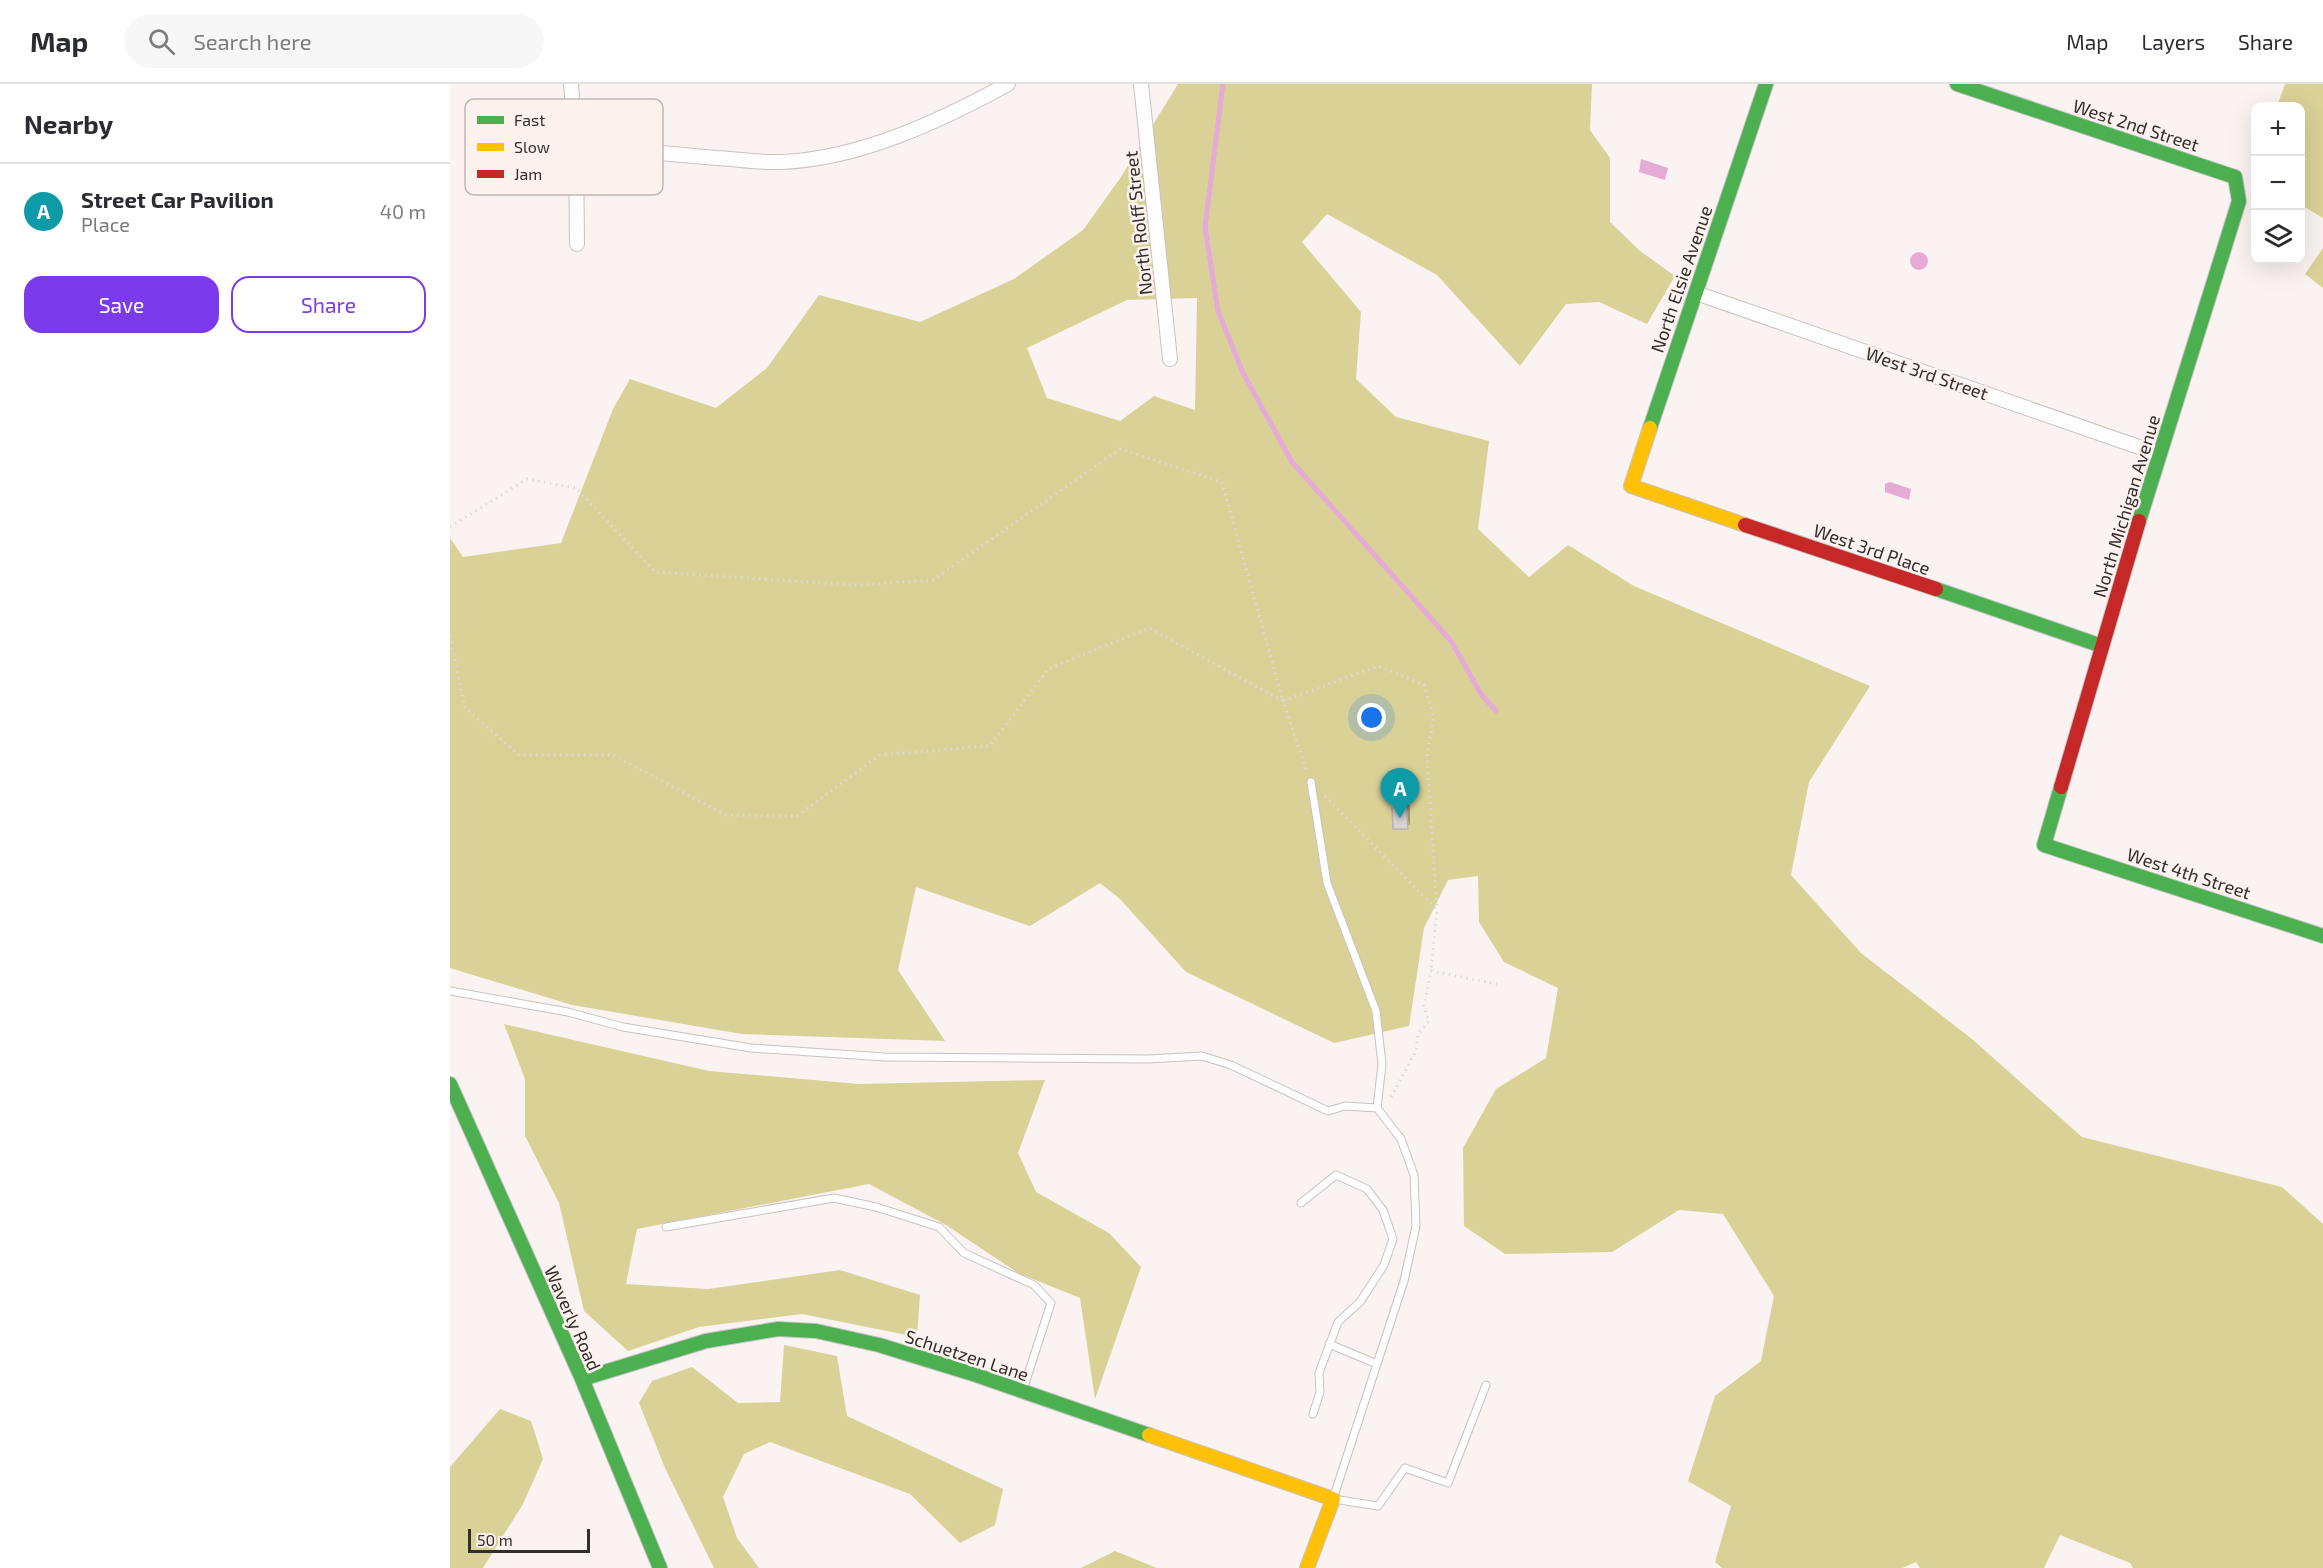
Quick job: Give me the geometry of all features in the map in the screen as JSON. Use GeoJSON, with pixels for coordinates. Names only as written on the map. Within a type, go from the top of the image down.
{"type":"FeatureCollection","features":[{"type":"Feature","properties":{"kind":"street"},"geometry":{"type":"LineString","coordinates":[[571,84],[572,99]]}},
{"type":"Feature","properties":{"kind":"street","name":"North Rolff Street"},"geometry":{"type":"LineString","coordinates":[[1142,84],[1170,359]]}},
{"type":"Feature","properties":{"kind":"street","name":"North Elsie Avenue"},"geometry":{"type":"LineString","coordinates":[[1630,486],[1766,84]]}},
{"type":"Feature","properties":{"kind":"street","name":"West 2nd Street"},"geometry":{"type":"LineString","coordinates":[[1957,84],[2235,177]]}},
{"type":"Feature","properties":{"kind":"street"},"geometry":{"type":"LineString","coordinates":[[663,154],[780,162],[809,159],[888,141],[957,112],[1004,86]]}},
{"type":"Feature","properties":{"kind":"street","name":"North Michigan Avenue"},"geometry":{"type":"LineString","coordinates":[[2044,845],[2159,454],[2239,201],[2235,177]]}},
{"type":"Feature","properties":{"kind":"street"},"geometry":{"type":"LineString","coordinates":[[577,195],[577,244]]}},
{"type":"Feature","properties":{"kind":"street","name":"West 3rd Street"},"geometry":{"type":"LineString","coordinates":[[1696,292],[2159,454]]}},
{"type":"Feature","properties":{"kind":"street","name":"West 3rd Place"},"geometry":{"type":"LineString","coordinates":[[1630,486],[2102,646]]}},
{"type":"Feature","properties":{"kind":"street","name":"West 4th Street"},"geometry":{"type":"LineString","coordinates":[[2044,845],[2323,936]]}},
{"type":"Feature","properties":{"kind":"street","name":"Waverly Road"},"geometry":{"type":"LineString","coordinates":[[450,1084],[582,1379],[660,1568]]}},
{"type":"Feature","properties":{"kind":"street","name":"Schuetzen Lane"},"geometry":{"type":"LineString","coordinates":[[582,1379],[706,1341],[778,1329],[816,1331],[879,1345],[970,1373],[1310,1489],[1333,1499]]}},
{"type":"Feature","properties":{"kind":"street"},"geometry":{"type":"LineString","coordinates":[[1307,1568],[1333,1499]]}},
{"type":"Feature","properties":{"kind":"lane"},"geometry":{"type":"LineString","coordinates":[[1311,782],[1327,883],[1377,1011],[1382,1064],[1379,1111],[1401,1139],[1414,1175],[1416,1226],[1404,1281],[1333,1499],[1378,1506],[1405,1468],[1448,1483],[1486,1385]]}},
{"type":"Feature","properties":{"kind":"lane"},"geometry":{"type":"LineString","coordinates":[[450,991],[568,1012],[623,1027],[751,1048],[885,1057],[1148,1059],[1202,1056],[1231,1065],[1328,1111],[1345,1106],[1379,1111]]}},
{"type":"Feature","properties":{"kind":"lane"},"geometry":{"type":"LineString","coordinates":[[1301,1203],[1336,1175],[1367,1189],[1383,1210],[1393,1239],[1384,1264],[1360,1302],[1338,1322],[1319,1373],[1320,1392],[1313,1414]]}},
{"type":"Feature","properties":{"kind":"lane"},"geometry":{"type":"LineString","coordinates":[[666,1227],[834,1198],[876,1207],[939,1227],[964,1253],[1034,1286],[1051,1303],[1022,1392]]}},
{"type":"Feature","properties":{"kind":"lane"},"geometry":{"type":"LineString","coordinates":[[1329,1344],[1377,1364]]}},
{"type":"Feature","properties":{"kind":"path"},"geometry":{"type":"LineString","coordinates":[[450,527],[526,479],[576,488],[655,572],[856,585],[933,580],[1120,449],[1222,482],[1283,701],[1311,782],[1437,910]]}},
{"type":"Feature","properties":{"kind":"path"},"geometry":{"type":"LineString","coordinates":[[450,636],[465,708],[519,755],[613,755],[726,815],[797,816],[880,755],[990,746],[1048,669],[1149,628],[1283,701],[1378,666],[1424,685],[1434,718],[1427,754],[1437,910],[1431,971],[1424,1006],[1430,1021],[1419,1034],[1416,1051],[1379,1111]]}},
{"type":"Feature","properties":{"kind":"path"},"geometry":{"type":"LineString","coordinates":[[1431,971],[1497,984]]}},
{"type":"Feature","properties":{"kind":"shaded area"},"geometry":{"type":"Polygon","coordinates":[[[1178,84],[1592,84],[1590,130],[1610,158],[1610,222],[1640,251],[1675,276],[1647,324],[1599,302],[1566,304],[1520,366],[1437,275],[1327,214],[1302,242],[1361,312],[1356,379],[1396,417],[1489,441],[1478,529],[1529,577],[1568,545],[1634,586],[1870,686],[1809,782],[1791,875],[1861,953],[1972,1039],[2082,1137],[2282,1187],[2323,1224],[2323,1568],[2133,1568],[2130,1563],[2060,1535],[2044,1568],[1920,1568],[1916,1562],[1902,1568],[1722,1568],[1715,1562],[1731,1506],[1688,1481],[1715,1396],[1761,1361],[1774,1296],[1723,1214],[1679,1210],[1612,1252],[1505,1254],[1464,1226],[1463,1148],[1496,1089],[1546,1058],[1558,988],[1504,962],[1479,922],[1478,876],[1448,880],[1424,928],[1409,1026],[1334,1043],[1186,972],[1120,899],[1100,883],[1030,926],[916,887],[898,970],[945,1041],[742,1034],[572,1005],[450,968],[450,538],[463,557],[561,543],[613,409],[630,379],[716,408],[767,368],[819,295],[920,322],[1014,279],[1083,230],[1121,177],[1178,84]],[[1197,298],[1127,300],[1027,348],[1047,398],[1120,421],[1154,396],[1195,410],[1197,298]]]}},
{"type":"Feature","properties":{"kind":"shaded area"},"geometry":{"type":"Polygon","coordinates":[[[2285,84],[2323,84],[2323,218],[2305,207],[2305,102],[2278,102],[2285,84]]]}},
{"type":"Feature","properties":{"kind":"shaded area"},"geometry":{"type":"Polygon","coordinates":[[[1641,159],[1668,168],[1665,180],[1639,172],[1641,159]]]}},
{"type":"Feature","properties":{"kind":"shaded area"},"geometry":{"type":"Polygon","coordinates":[[[2323,248],[2323,288],[2305,274],[2323,248]]]}},
{"type":"Feature","properties":{"kind":"shaded area"},"geometry":{"type":"Polygon","coordinates":[[[1919,252],[1925,255],[1928,261],[1925,267],[1919,270],[1913,267],[1910,261],[1913,255],[1919,252]]]}},
{"type":"Feature","properties":{"kind":"shaded area"},"geometry":{"type":"Polygon","coordinates":[[[1890,482],[1911,489],[1909,500],[1885,492],[1885,484],[1890,482]]]}},
{"type":"Feature","properties":{"kind":"shaded area"},"geometry":{"type":"Polygon","coordinates":[[[504,1024],[709,1071],[859,1084],[1045,1080],[1018,1153],[1036,1192],[1109,1233],[1141,1267],[1095,1399],[1080,1298],[1018,1273],[946,1225],[869,1184],[637,1229],[626,1284],[708,1289],[840,1270],[920,1295],[917,1337],[802,1314],[699,1327],[628,1351],[584,1311],[559,1203],[525,1136],[525,1079],[504,1024]]]}},
{"type":"Feature","properties":{"kind":"shaded area"},"geometry":{"type":"Polygon","coordinates":[[[784,1345],[837,1356],[847,1416],[1003,1489],[995,1525],[960,1543],[910,1494],[770,1442],[744,1454],[723,1497],[737,1538],[759,1568],[714,1568],[665,1468],[639,1403],[652,1381],[692,1367],[738,1403],[780,1402],[784,1345]]]}},
{"type":"Feature","properties":{"kind":"shaded area"},"geometry":{"type":"Polygon","coordinates":[[[500,1409],[531,1421],[543,1459],[523,1504],[483,1568],[450,1568],[450,1467],[500,1409]]]}},
{"type":"Feature","properties":{"kind":"shaded area"},"geometry":{"type":"Polygon","coordinates":[[[1115,1551],[1157,1568],[1081,1568],[1115,1551]]]}},
{"type":"Feature","properties":{"kind":"building"},"geometry":{"type":"Polygon","coordinates":[[[1406,807],[1408,829],[1393,829],[1392,808],[1406,807]]]}},
{"type":"Feature","properties":{"kind":"waterway"},"geometry":{"type":"LineString","coordinates":[[1223,84],[1205,227],[1218,311],[1243,373],[1292,462],[1451,641],[1481,694],[1496,711]]}},
{"type":"Feature","properties":{"kind":"traffic: fast"},"geometry":{"type":"LineString","coordinates":[[1650,428],[1766,84]]}},
{"type":"Feature","properties":{"kind":"traffic: fast"},"geometry":{"type":"LineString","coordinates":[[1957,84],[2235,177],[2239,201],[2139,521]]}},
{"type":"Feature","properties":{"kind":"traffic: fast"},"geometry":{"type":"LineString","coordinates":[[1936,589],[2102,646]]}},
{"type":"Feature","properties":{"kind":"traffic: fast"},"geometry":{"type":"LineString","coordinates":[[2061,787],[2044,845],[2323,936]]}},
{"type":"Feature","properties":{"kind":"traffic: fast"},"geometry":{"type":"LineString","coordinates":[[450,1084],[582,1379],[660,1568]]}},
{"type":"Feature","properties":{"kind":"traffic: fast"},"geometry":{"type":"LineString","coordinates":[[582,1379],[706,1341],[778,1329],[816,1331],[879,1345],[970,1373],[1149,1435]]}},
{"type":"Feature","properties":{"kind":"traffic: slow"},"geometry":{"type":"LineString","coordinates":[[1650,428],[1631,486],[1745,525]]}},
{"type":"Feature","properties":{"kind":"traffic: slow"},"geometry":{"type":"LineString","coordinates":[[1149,1435],[1333,1499],[1307,1568]]}},
{"type":"Feature","properties":{"kind":"traffic: jam"},"geometry":{"type":"LineString","coordinates":[[2061,787],[2139,521]]}},
{"type":"Feature","properties":{"kind":"traffic: jam"},"geometry":{"type":"LineString","coordinates":[[1745,525],[1936,589]]}},
{"type":"Feature","properties":{"kind":"place","name":"Street Car Pavilion"},"geometry":{"type":"Point","coordinates":[1400,818]}}]}
